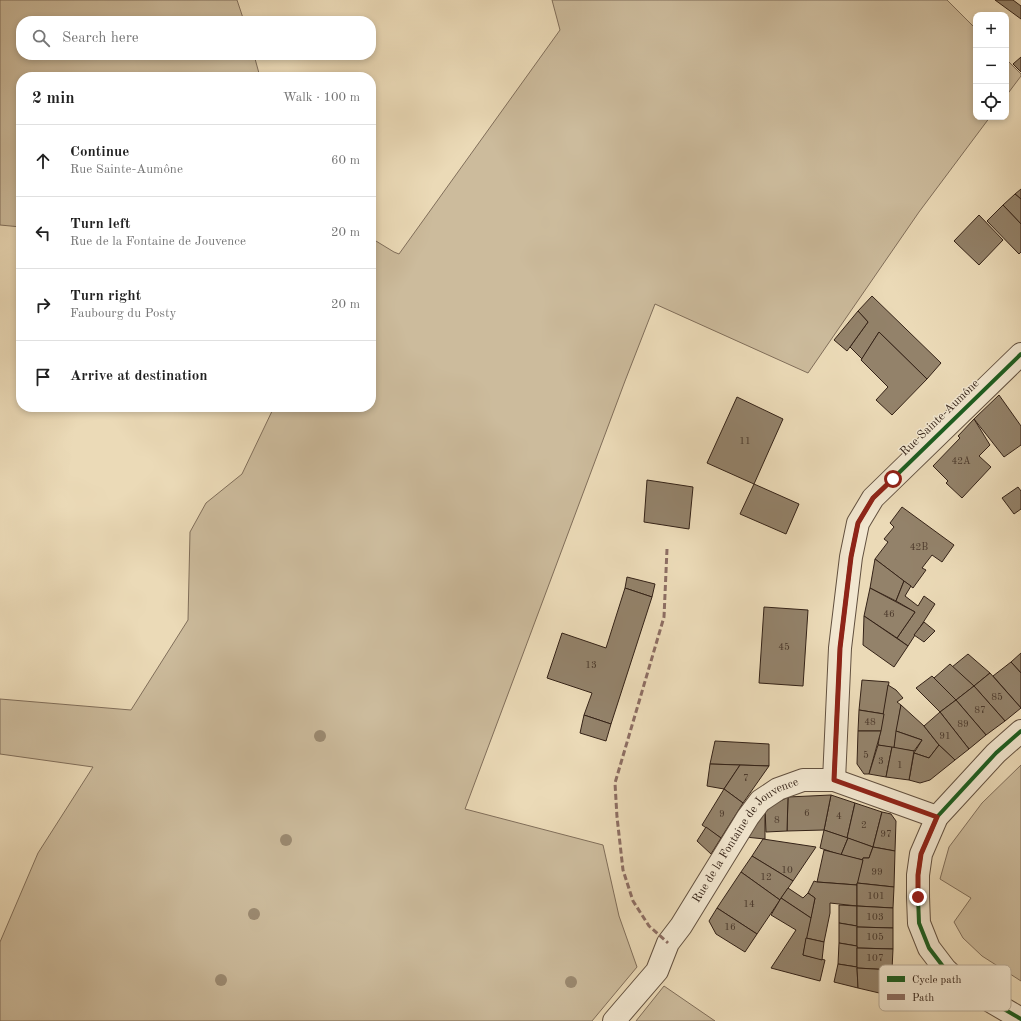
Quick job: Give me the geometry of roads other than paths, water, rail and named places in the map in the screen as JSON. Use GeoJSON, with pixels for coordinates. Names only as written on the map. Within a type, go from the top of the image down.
{"type":"FeatureCollection","features":[{"type":"Feature","properties":{"kind":"street","name":"Rue Sainte-Aumône"},"geometry":{"type":"LineString","coordinates":[[834,780],[840,648],[851,557],[858,523],[873,498],[1021,354]]}},
{"type":"Feature","properties":{"kind":"street"},"geometry":{"type":"LineString","coordinates":[[942,965],[928,948],[919,923],[918,875],[921,854],[937,817],[996,753],[1021,731]]}},
{"type":"Feature","properties":{"kind":"street","name":"Rue de la Fontaine de Jouvence"},"geometry":{"type":"LineString","coordinates":[[614,1021],[657,971],[668,943],[681,926],[760,801],[778,789],[803,780],[834,780],[937,817]]}},
{"type":"Feature","properties":{"kind":"street"},"geometry":{"type":"LineString","coordinates":[[1008,1011],[1021,1019]]}}]}
